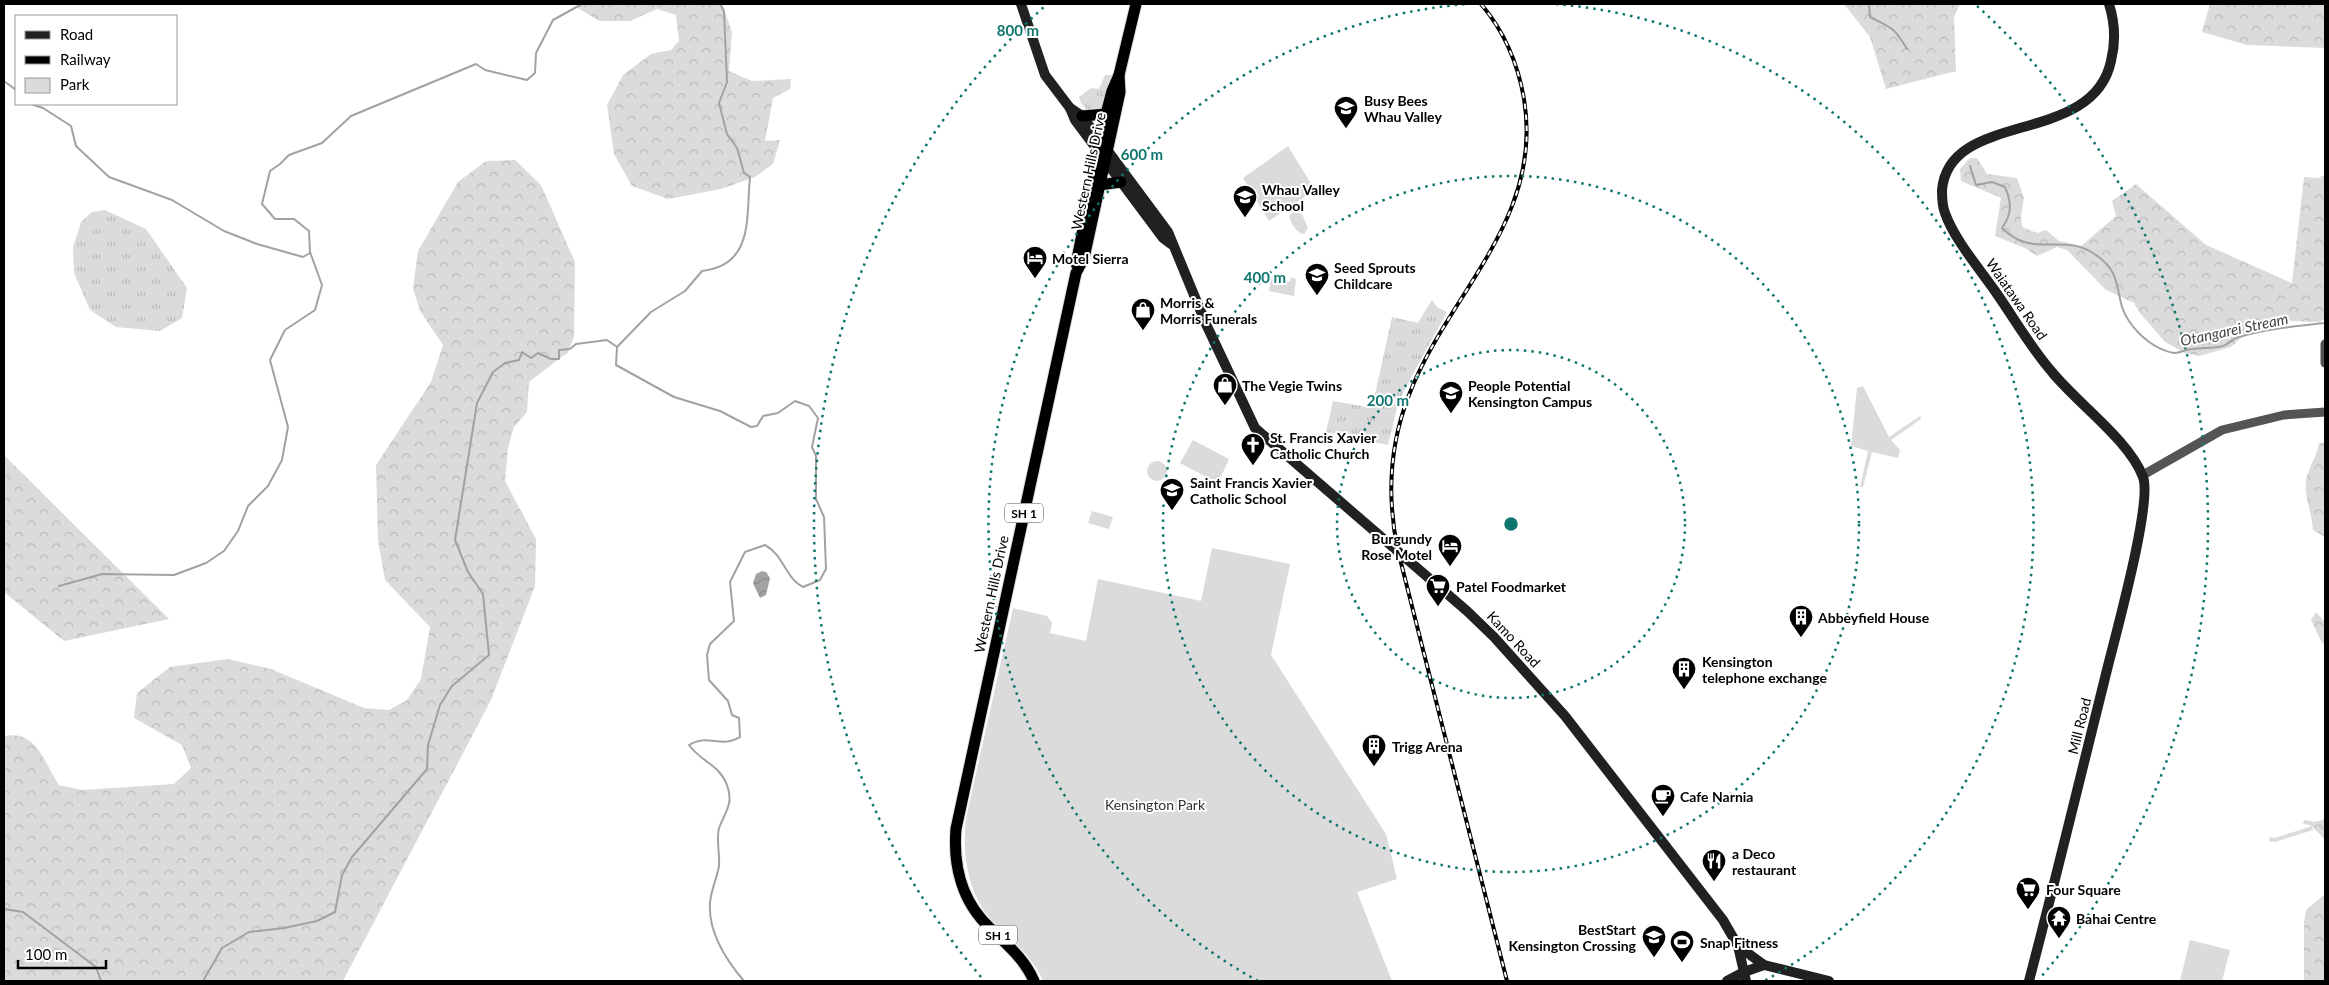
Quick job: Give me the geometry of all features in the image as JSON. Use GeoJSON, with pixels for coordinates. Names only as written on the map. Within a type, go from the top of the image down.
{"type":"FeatureCollection","features":[{"type":"Feature","properties":{"kind":"highway","name":"SH 1"},"geometry":{"type":"LineString","coordinates":[[1076,273],[1076,257],[1102,151],[1106,114],[1112,91],[1119,75],[1136,4]]}},
{"type":"Feature","properties":{"kind":"highway","name":"Western Hills Drive"},"geometry":{"type":"LineString","coordinates":[[1034,981],[1022,960],[985,923],[970,903],[958,870],[955,838],[1076,273],[1084,258],[1100,185],[1102,151],[1120,92],[1119,75]]}},
{"type":"Feature","properties":{"kind":"highway"},"geometry":{"type":"LineString","coordinates":[[1082,116],[1106,114]]}},
{"type":"Feature","properties":{"kind":"highway"},"geometry":{"type":"LineString","coordinates":[[1100,185],[1121,182]]}},
{"type":"Feature","properties":{"kind":"main road","name":"Kamo Road"},"geometry":{"type":"LineString","coordinates":[[1021,4],[1041,67],[1070,108],[1075,120],[1168,232],[1171,244],[1255,428],[1467,611],[1494,637],[1565,716],[1723,920],[1738,946],[1745,976]]}},
{"type":"Feature","properties":{"kind":"main road","name":"Waiatawa Road"},"geometry":{"type":"LineString","coordinates":[[2109,4],[2115,42],[2110,70],[2102,83],[2088,98],[2070,112],[1972,145],[1956,158],[1949,167],[1942,190],[1945,214],[1974,262],[2051,372],[2132,457],[2142,475]]}},
{"type":"Feature","properties":{"kind":"main road","name":"Kamo Road"},"geometry":{"type":"LineString","coordinates":[[1070,108],[1082,116],[1121,182],[1163,238],[1171,244]]}},
{"type":"Feature","properties":{"kind":"main road","name":"Mill Road"},"geometry":{"type":"LineString","coordinates":[[2028,981],[2113,650],[2144,506],[2145,490],[2142,475]]}},
{"type":"Feature","properties":{"kind":"main road"},"geometry":{"type":"LineString","coordinates":[[1738,946],[1764,965],[1829,981]]}},
{"type":"Feature","properties":{"kind":"main road"},"geometry":{"type":"LineString","coordinates":[[1728,981],[1745,976],[1764,965]]}},
{"type":"Feature","properties":{"kind":"street"},"geometry":{"type":"LineString","coordinates":[[2325,344],[2325,363]]}},
{"type":"Feature","properties":{"kind":"street"},"geometry":{"type":"LineString","coordinates":[[2142,475],[2222,430],[2284,415],[2325,412]]}},
{"type":"Feature","properties":{"kind":"green space"},"geometry":{"type":"Polygon","coordinates":[[[577,4],[722,4],[732,32],[729,71],[752,81],[791,79],[790,89],[773,98],[765,141],[780,140],[773,164],[755,177],[721,189],[668,199],[632,186],[614,154],[607,105],[623,75],[651,54],[671,50],[679,41],[676,15],[657,9],[630,21],[599,21],[578,8],[577,4]]]}},
{"type":"Feature","properties":{"kind":"green space"},"geometry":{"type":"Polygon","coordinates":[[[1844,4],[1960,4],[1954,17],[1956,71],[1886,89],[1870,37],[1844,4]]]}},
{"type":"Feature","properties":{"kind":"green space"},"geometry":{"type":"Polygon","coordinates":[[[2210,4],[2325,4],[2325,48],[2247,45],[2202,32],[2210,4]]]}},
{"type":"Feature","properties":{"kind":"green space"},"geometry":{"type":"Polygon","coordinates":[[[1105,75],[1112,75],[1104,107],[1102,109],[1087,110],[1079,97],[1091,88],[1099,89],[1105,75]]]}},
{"type":"Feature","properties":{"kind":"green space"},"geometry":{"type":"Polygon","coordinates":[[[1288,146],[1315,190],[1269,221],[1243,178],[1288,146]]]}},
{"type":"Feature","properties":{"kind":"green space"},"geometry":{"type":"Polygon","coordinates":[[[1970,158],[1977,158],[1987,174],[2017,178],[2024,198],[2021,216],[2022,227],[2037,233],[2046,230],[2059,241],[2081,246],[2116,216],[2112,201],[2136,184],[2206,245],[2292,283],[2304,177],[2318,178],[2325,175],[2325,319],[2319,322],[2261,320],[2231,347],[2199,356],[2185,353],[2165,342],[2139,312],[2134,303],[2106,290],[2067,250],[2057,247],[2037,256],[2025,248],[1995,236],[2001,198],[1961,181],[1960,169],[1970,158]]]}},
{"type":"Feature","properties":{"kind":"green space"},"geometry":{"type":"Polygon","coordinates":[[[515,160],[541,185],[575,262],[574,337],[568,352],[529,382],[527,412],[514,427],[508,448],[505,481],[536,539],[535,586],[491,700],[344,979],[342,981],[4,981],[4,736],[15,735],[32,743],[38,749],[59,785],[82,790],[174,784],[191,768],[182,745],[134,718],[137,693],[170,667],[228,659],[271,669],[364,708],[389,710],[407,700],[421,679],[430,627],[385,580],[378,541],[376,465],[431,382],[443,345],[420,311],[413,288],[418,251],[458,182],[486,161],[515,160]]]}},
{"type":"Feature","properties":{"kind":"green space"},"geometry":{"type":"Polygon","coordinates":[[[105,210],[146,229],[187,288],[182,318],[160,331],[116,327],[90,310],[74,273],[73,247],[81,222],[92,212],[105,210]]]}},
{"type":"Feature","properties":{"kind":"green space"},"geometry":{"type":"Polygon","coordinates":[[[1294,211],[1302,214],[1308,228],[1304,234],[1296,230],[1291,222],[1289,216],[1294,211]]]}},
{"type":"Feature","properties":{"kind":"green space"},"geometry":{"type":"Polygon","coordinates":[[[1276,276],[1290,282],[1291,277],[1296,279],[1294,296],[1269,291],[1271,279],[1276,276]]]}},
{"type":"Feature","properties":{"kind":"green space"},"geometry":{"type":"Polygon","coordinates":[[[1432,300],[1437,307],[1447,312],[1398,404],[1388,445],[1326,432],[1333,401],[1372,408],[1392,317],[1418,323],[1432,300]]]}},
{"type":"Feature","properties":{"kind":"green space"},"geometry":{"type":"Polygon","coordinates":[[[1863,386],[1889,437],[1920,416],[1921,419],[1891,440],[1900,450],[1898,458],[1872,452],[1863,487],[1860,487],[1868,451],[1851,446],[1857,388],[1863,386]]]}},
{"type":"Feature","properties":{"kind":"green space"},"geometry":{"type":"Polygon","coordinates":[[[1193,440],[1229,459],[1218,483],[1180,463],[1193,440]]]}},
{"type":"Feature","properties":{"kind":"green space"},"geometry":{"type":"Polygon","coordinates":[[[2319,443],[2325,443],[2325,537],[2313,530],[2306,487],[2307,476],[2319,443]]]}},
{"type":"Feature","properties":{"kind":"green space"},"geometry":{"type":"Polygon","coordinates":[[[4,455],[169,619],[64,641],[4,592],[4,455]]]}},
{"type":"Feature","properties":{"kind":"green space"},"geometry":{"type":"Polygon","coordinates":[[[1157,461],[1164,464],[1167,471],[1164,478],[1157,481],[1150,478],[1147,471],[1150,464],[1157,461]]]}},
{"type":"Feature","properties":{"kind":"green space"},"geometry":{"type":"Polygon","coordinates":[[[1092,511],[1113,517],[1109,529],[1088,523],[1092,511]]]}},
{"type":"Feature","properties":{"kind":"green space","name":"Kensington Park"},"geometry":{"type":"Polygon","coordinates":[[[1212,548],[1290,564],[1271,655],[1386,834],[1397,879],[1357,892],[1392,981],[1043,981],[1026,954],[989,917],[971,883],[965,844],[966,818],[1013,608],[1047,616],[1052,623],[1050,633],[1086,641],[1098,579],[1201,601],[1212,548]]]}},
{"type":"Feature","properties":{"kind":"green space"},"geometry":{"type":"Polygon","coordinates":[[[2316,612],[2325,622],[2325,643],[2322,643],[2311,620],[2316,612]]]}},
{"type":"Feature","properties":{"kind":"green space"},"geometry":{"type":"Polygon","coordinates":[[[2325,817],[2325,840],[2312,826],[2302,823],[2305,820],[2314,822],[2323,820],[2325,817]]]}},
{"type":"Feature","properties":{"kind":"green space"},"geometry":{"type":"Polygon","coordinates":[[[2312,826],[2313,830],[2275,842],[2269,841],[2270,837],[2275,838],[2312,826]]]}},
{"type":"Feature","properties":{"kind":"green space"},"geometry":{"type":"Polygon","coordinates":[[[2325,894],[2325,981],[2304,981],[2304,922],[2306,910],[2325,894]]]}},
{"type":"Feature","properties":{"kind":"green space"},"geometry":{"type":"Polygon","coordinates":[[[2190,940],[2230,950],[2222,981],[2180,981],[2190,940]]]}},
{"type":"Feature","properties":{"kind":"water"},"geometry":{"type":"Polygon","coordinates":[[[762,571],[766,572],[770,578],[766,595],[760,598],[753,583],[756,574],[762,571]]]}},
{"type":"Feature","properties":{"kind":"waterway"},"geometry":{"type":"LineString","coordinates":[[59,586],[102,574],[174,575],[206,563],[224,551],[238,531],[248,506],[268,486],[282,460],[288,427],[270,360],[285,330],[315,310],[322,285],[310,252],[309,231],[294,219],[275,219],[262,204],[270,171],[289,155],[322,143],[351,116],[476,64],[485,70],[527,80],[535,73],[536,53],[553,20],[582,4]]}},
{"type":"Feature","properties":{"kind":"waterway"},"geometry":{"type":"LineString","coordinates":[[720,4],[724,11],[727,82],[719,103],[727,134],[737,148],[744,173],[750,177],[747,223],[744,237],[739,249],[731,260],[719,267],[702,271],[685,291],[651,312],[617,347],[616,365],[674,397],[720,411],[751,427],[757,426],[763,416],[778,413],[795,401],[809,406],[818,418],[812,447],[816,456],[816,499],[824,517],[826,569],[820,580],[803,587],[792,578],[776,555],[765,545],[745,552],[730,582],[734,621],[710,644],[707,655],[709,680],[728,701],[732,715],[739,718],[740,737],[727,742],[702,740],[689,745],[719,772],[724,778],[729,792],[728,808],[718,832],[719,866],[710,903],[710,914],[719,945],[744,981]]}},
{"type":"Feature","properties":{"kind":"waterway","name":"Otangarei Stream"},"geometry":{"type":"LineString","coordinates":[[1869,4],[1870,17],[1892,29],[1907,49]]}},
{"type":"Feature","properties":{"kind":"waterway"},"geometry":{"type":"LineString","coordinates":[[4,81],[15,89]]}},
{"type":"Feature","properties":{"kind":"waterway"},"geometry":{"type":"LineString","coordinates":[[34,105],[43,108],[71,126],[76,146],[109,177],[172,200],[224,231],[257,244],[303,257],[310,253]]}},
{"type":"Feature","properties":{"kind":"waterway","name":"Otangarei Stream"},"geometry":{"type":"LineString","coordinates":[[1970,166],[1976,185],[1992,182],[2005,187],[2010,208],[2008,218],[2002,228],[2013,237],[2036,244],[2081,247],[2104,261],[2115,277],[2121,303],[2129,321],[2154,346],[2174,353],[2191,349],[2219,347],[2250,334],[2325,323]]}},
{"type":"Feature","properties":{"kind":"waterway"},"geometry":{"type":"LineString","coordinates":[[203,981],[222,948],[249,932],[284,928],[317,921],[335,912],[342,875],[352,857],[427,769],[428,745],[440,705],[452,686],[489,655],[483,594],[468,572],[455,540],[477,403],[493,372],[505,363],[519,360],[522,352],[531,358],[538,353],[551,359],[559,359],[559,350],[570,349],[576,344],[607,340],[617,347]]}},
{"type":"Feature","properties":{"kind":"waterway"},"geometry":{"type":"LineString","coordinates":[[4,909],[23,912],[96,967],[101,981]]}},
{"type":"Feature","properties":{"kind":"railway"},"geometry":{"type":"LineString","coordinates":[[1481,4],[1497,25],[1509,49],[1518,73],[1524,99],[1526,142],[1520,182],[1507,219],[1489,254],[1426,358],[1409,395],[1397,434],[1391,492],[1394,531],[1398,551],[1507,981]]}},
{"type":"Feature","properties":{"kind":"place","name":"Busy Bees Whau Valley"},"geometry":{"type":"Point","coordinates":[1346,129]}},
{"type":"Feature","properties":{"kind":"place","name":"Whau Valley School"},"geometry":{"type":"Point","coordinates":[1245,218]}},
{"type":"Feature","properties":{"kind":"place","name":"Motel Sierra"},"geometry":{"type":"Point","coordinates":[1035,279]}},
{"type":"Feature","properties":{"kind":"place","name":"Seed Sprouts Childcare"},"geometry":{"type":"Point","coordinates":[1317,296]}},
{"type":"Feature","properties":{"kind":"place","name":"Morris & Morris Funerals"},"geometry":{"type":"Point","coordinates":[1143,331]}},
{"type":"Feature","properties":{"kind":"place","name":"The Vegie Twins"},"geometry":{"type":"Point","coordinates":[1225,406]}},
{"type":"Feature","properties":{"kind":"place","name":"People Potential Kensington Campus"},"geometry":{"type":"Point","coordinates":[1451,414]}},
{"type":"Feature","properties":{"kind":"place","name":"St. Francis Xavier Catholic Church"},"geometry":{"type":"Point","coordinates":[1253,466]}},
{"type":"Feature","properties":{"kind":"place","name":"Saint Francis Xavier Catholic School"},"geometry":{"type":"Point","coordinates":[1172,511]}},
{"type":"Feature","properties":{"kind":"place","name":"Burgundy Rose Motel"},"geometry":{"type":"Point","coordinates":[1450,567]}},
{"type":"Feature","properties":{"kind":"place","name":"Patel Foodmarket"},"geometry":{"type":"Point","coordinates":[1438,607]}},
{"type":"Feature","properties":{"kind":"place","name":"Abbeyfield House"},"geometry":{"type":"Point","coordinates":[1801,638]}},
{"type":"Feature","properties":{"kind":"place","name":"Kensington telephone exchange"},"geometry":{"type":"Point","coordinates":[1684,690]}},
{"type":"Feature","properties":{"kind":"place","name":"Trigg Arena"},"geometry":{"type":"Point","coordinates":[1374,767]}},
{"type":"Feature","properties":{"kind":"place","name":"Cafe Narnia"},"geometry":{"type":"Point","coordinates":[1663,817]}},
{"type":"Feature","properties":{"kind":"place","name":"a Deco restaurant"},"geometry":{"type":"Point","coordinates":[1714,882]}},
{"type":"Feature","properties":{"kind":"place","name":"Four Square"},"geometry":{"type":"Point","coordinates":[2028,910]}},
{"type":"Feature","properties":{"kind":"place","name":"Bahai Centre"},"geometry":{"type":"Point","coordinates":[2059,939]}},
{"type":"Feature","properties":{"kind":"place","name":"BestStart Kensington Crossing"},"geometry":{"type":"Point","coordinates":[1654,958]}},
{"type":"Feature","properties":{"kind":"place","name":"Snap Fitness"},"geometry":{"type":"Point","coordinates":[1682,963]}}]}
